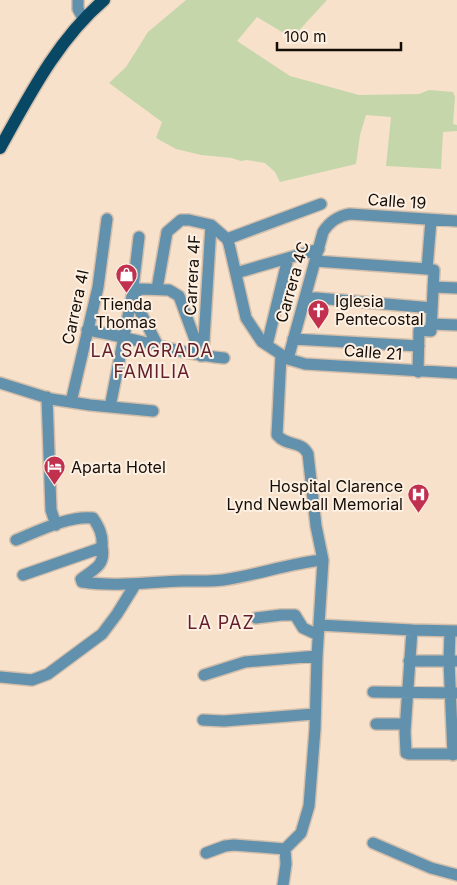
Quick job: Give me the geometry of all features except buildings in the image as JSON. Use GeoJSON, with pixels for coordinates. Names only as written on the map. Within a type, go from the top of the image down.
{"type":"FeatureCollection","features":[{"type":"Feature","properties":{"kind":"main road"},"geometry":{"type":"LineString","coordinates":[[0,148],[53,58],[84,20],[104,0]]}},
{"type":"Feature","properties":{"kind":"street"},"geometry":{"type":"LineString","coordinates":[[78,0],[78,9],[84,20]]}},
{"type":"Feature","properties":{"kind":"street"},"geometry":{"type":"LineString","coordinates":[[227,239],[321,204]]}},
{"type":"Feature","properties":{"kind":"street","name":"Calle 19"},"geometry":{"type":"LineString","coordinates":[[335,219],[350,214],[457,222]]}},
{"type":"Feature","properties":{"kind":"street","name":"Carrera 4I"},"geometry":{"type":"LineString","coordinates":[[72,402],[98,287],[107,219]]}},
{"type":"Feature","properties":{"kind":"street","name":"Carrera 4C"},"geometry":{"type":"LineString","coordinates":[[285,849],[300,833],[309,806],[315,729],[314,714],[323,560],[316,526],[308,454],[301,445],[285,443],[277,435],[284,357],[293,339],[324,232],[328,224],[335,219]]}},
{"type":"Feature","properties":{"kind":"street"},"geometry":{"type":"LineString","coordinates":[[157,288],[167,232],[181,220],[189,220],[211,226],[227,239],[246,318],[262,342],[284,357]]}},
{"type":"Feature","properties":{"kind":"street"},"geometry":{"type":"LineString","coordinates":[[427,270],[431,220]]}},
{"type":"Feature","properties":{"kind":"street","name":"Carrera 4F"},"geometry":{"type":"LineString","coordinates":[[202,356],[211,226]]}},
{"type":"Feature","properties":{"kind":"street"},"geometry":{"type":"LineString","coordinates":[[110,407],[122,337],[132,296],[139,237]]}},
{"type":"Feature","properties":{"kind":"street"},"geometry":{"type":"LineString","coordinates":[[236,273],[318,249]]}},
{"type":"Feature","properties":{"kind":"street"},"geometry":{"type":"LineString","coordinates":[[267,345],[288,258]]}},
{"type":"Feature","properties":{"kind":"street"},"geometry":{"type":"LineString","coordinates":[[315,260],[434,270],[431,331],[419,330],[418,372]]}},
{"type":"Feature","properties":{"kind":"street"},"geometry":{"type":"LineString","coordinates":[[433,287],[457,288]]}},
{"type":"Feature","properties":{"kind":"street"},"geometry":{"type":"LineString","coordinates":[[132,296],[140,289],[157,288],[169,290],[179,296],[202,356]]}},
{"type":"Feature","properties":{"kind":"street"},"geometry":{"type":"LineString","coordinates":[[132,296],[158,346]]}},
{"type":"Feature","properties":{"kind":"street"},"geometry":{"type":"LineString","coordinates":[[305,297],[432,308]]}},
{"type":"Feature","properties":{"kind":"street"},"geometry":{"type":"LineString","coordinates":[[431,324],[457,325]]}},
{"type":"Feature","properties":{"kind":"street"},"geometry":{"type":"LineString","coordinates":[[87,330],[202,356],[224,358]]}},
{"type":"Feature","properties":{"kind":"street"},"geometry":{"type":"LineString","coordinates":[[293,339],[418,346]]}},
{"type":"Feature","properties":{"kind":"street","name":"Calle 21"},"geometry":{"type":"LineString","coordinates":[[284,357],[305,364],[457,373]]}},
{"type":"Feature","properties":{"kind":"street"},"geometry":{"type":"LineString","coordinates":[[0,384],[47,398],[152,411]]}},
{"type":"Feature","properties":{"kind":"street"},"geometry":{"type":"LineString","coordinates":[[47,398],[50,510],[56,525]]}},
{"type":"Feature","properties":{"kind":"street"},"geometry":{"type":"LineString","coordinates":[[16,540],[56,525],[85,517],[93,518],[98,524],[102,538],[102,560],[94,571],[81,579],[82,582],[105,585],[228,580],[305,562],[323,560]]}},
{"type":"Feature","properties":{"kind":"street"},"geometry":{"type":"LineString","coordinates":[[23,575],[102,546]]}},
{"type":"Feature","properties":{"kind":"street"},"geometry":{"type":"LineString","coordinates":[[0,677],[32,680],[48,674],[102,634],[117,614],[134,584]]}},
{"type":"Feature","properties":{"kind":"street"},"geometry":{"type":"LineString","coordinates":[[256,618],[295,615],[303,628],[318,630],[412,630],[454,631],[455,754],[408,754],[406,751],[405,724],[412,630]]}},
{"type":"Feature","properties":{"kind":"street"},"geometry":{"type":"LineString","coordinates":[[204,675],[245,662],[317,656]]}},
{"type":"Feature","properties":{"kind":"street"},"geometry":{"type":"LineString","coordinates":[[409,660],[453,661]]}},
{"type":"Feature","properties":{"kind":"street"},"geometry":{"type":"LineString","coordinates":[[373,692],[454,693]]}},
{"type":"Feature","properties":{"kind":"street"},"geometry":{"type":"LineString","coordinates":[[203,720],[314,714]]}},
{"type":"Feature","properties":{"kind":"street"},"geometry":{"type":"LineString","coordinates":[[376,724],[405,724]]}},
{"type":"Feature","properties":{"kind":"street"},"geometry":{"type":"LineString","coordinates":[[373,843],[431,868],[457,875]]}},
{"type":"Feature","properties":{"kind":"street"},"geometry":{"type":"LineString","coordinates":[[206,853],[225,846],[285,849],[286,864],[283,885]]}},
{"type":"Feature","properties":{"kind":"green space"},"geometry":{"type":"Polygon","coordinates":[[[186,0],[327,0],[292,38],[257,17],[237,41],[290,76],[359,95],[419,94],[429,90],[453,92],[455,97],[453,124],[457,125],[457,131],[443,132],[441,169],[386,166],[391,117],[366,115],[360,135],[356,164],[280,182],[275,172],[265,163],[201,155],[176,149],[156,138],[162,122],[109,83],[126,67],[148,32],[186,0]]]}},
{"type":"Feature","properties":{"kind":"place","name":"Tienda Thomas"},"geometry":{"type":"Point","coordinates":[126,294]}},
{"type":"Feature","properties":{"kind":"place","name":"Iglesia Pentecostal"},"geometry":{"type":"Point","coordinates":[319,329]}},
{"type":"Feature","properties":{"kind":"place","name":"Aparta Hotel"},"geometry":{"type":"Point","coordinates":[55,486]}},
{"type":"Feature","properties":{"kind":"place","name":"Hospital Clarence Lynd Newball Memorial"},"geometry":{"type":"Point","coordinates":[419,514]}},
{"type":"Feature","properties":{"kind":"district","name":"LA SAGRADA FAMILIA"},"geometry":{"type":"Point","coordinates":[152,360]}},
{"type":"Feature","properties":{"kind":"district","name":"LA PAZ"},"geometry":{"type":"Point","coordinates":[221,622]}}]}
